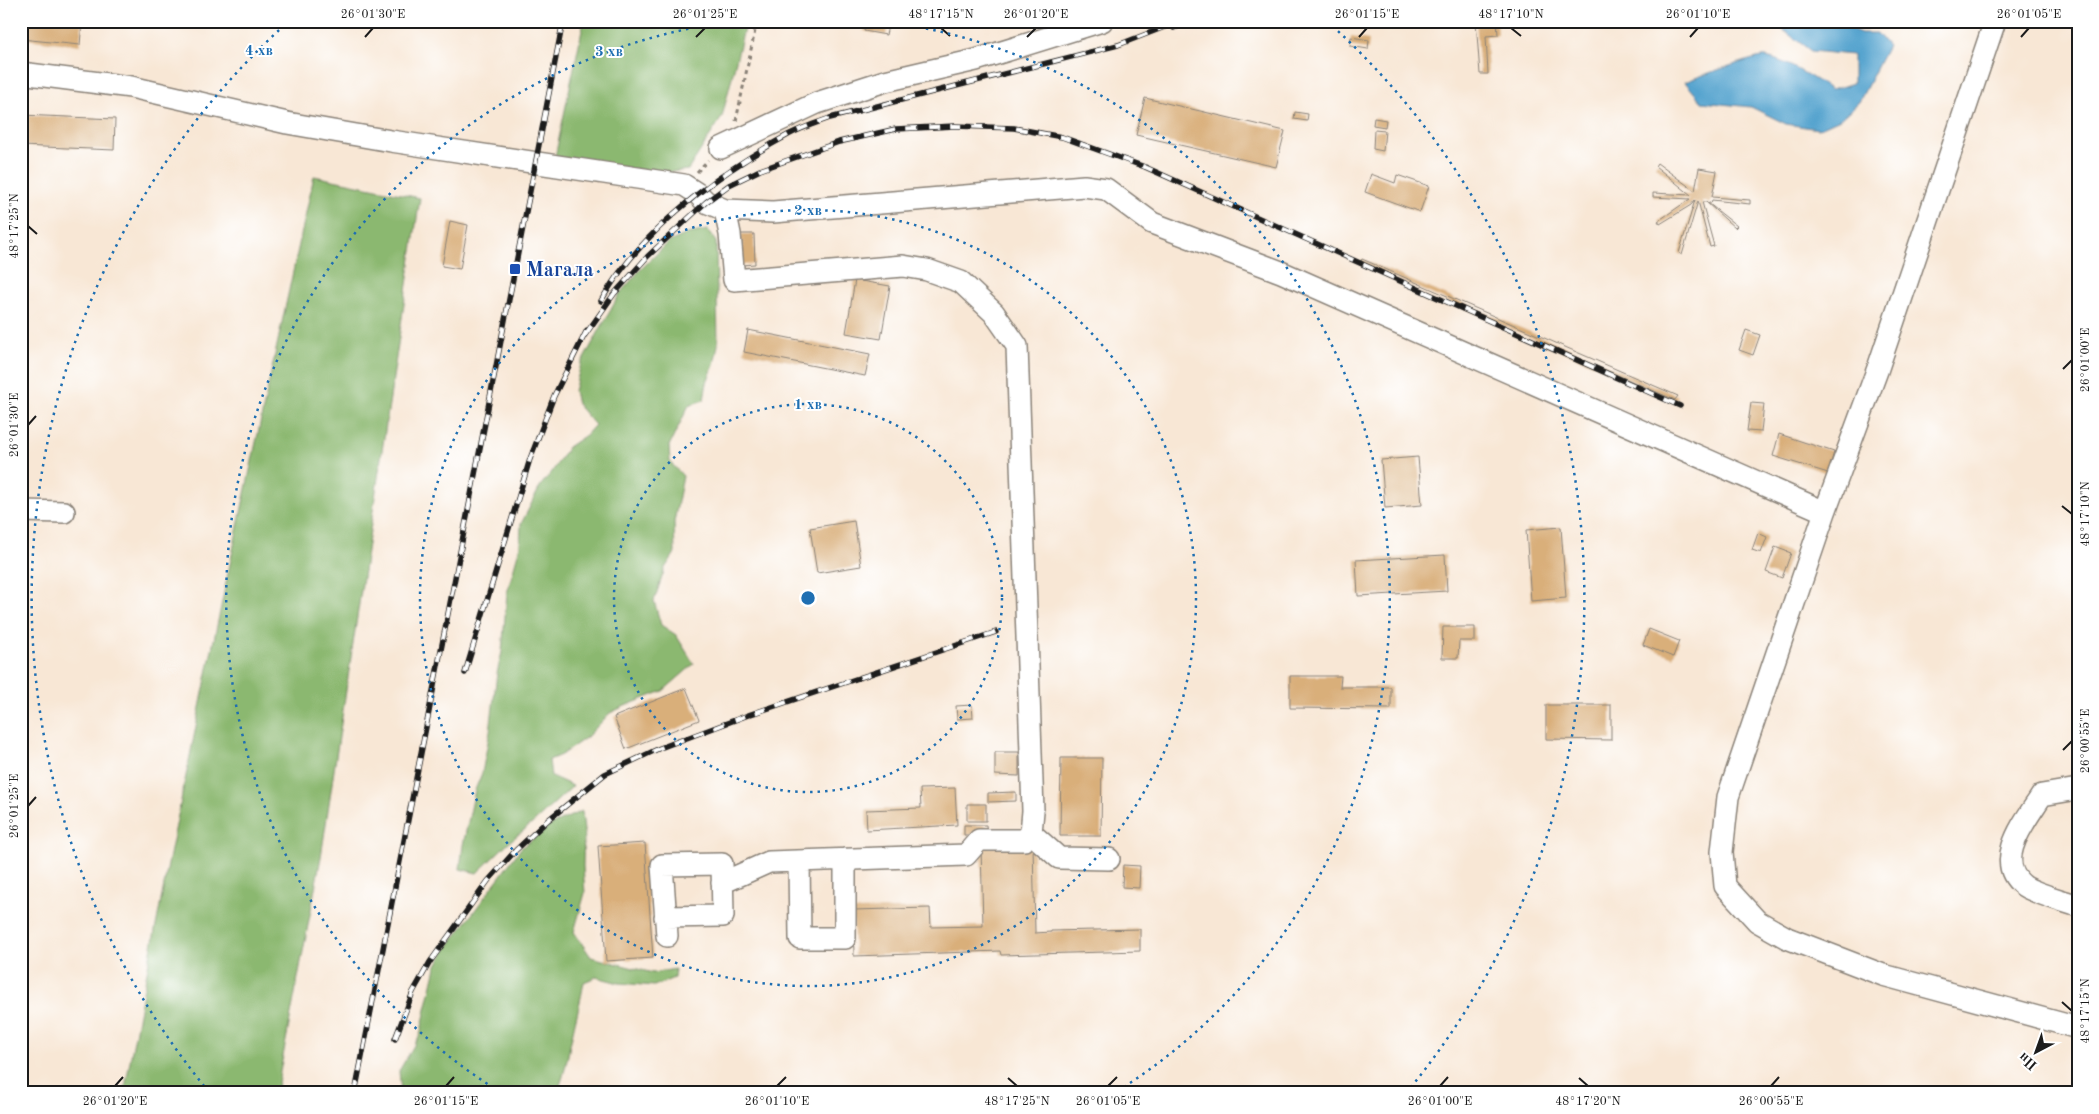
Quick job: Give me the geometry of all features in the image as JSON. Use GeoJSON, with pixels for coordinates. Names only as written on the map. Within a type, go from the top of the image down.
{"type":"FeatureCollection","features":[{"type":"Feature","properties":{"kind":"lane"},"geometry":{"type":"LineString","coordinates":[[721,148],[817,103],[885,81],[976,60],[1102,21]]}},
{"type":"Feature","properties":{"kind":"lane"},"geometry":{"type":"LineString","coordinates":[[1996,21],[1878,368],[1825,512],[1728,797],[1722,852],[1725,886],[1757,921],[1787,938],[1883,975],[2078,1028]]}},
{"type":"Feature","properties":{"kind":"lane"},"geometry":{"type":"LineString","coordinates":[[21,73],[131,87],[287,123],[391,141],[684,185],[706,202],[725,210],[773,212],[1084,186],[1106,189],[1152,223],[1280,272],[1825,512]]}},
{"type":"Feature","properties":{"kind":"lane"},"geometry":{"type":"LineString","coordinates":[[722,883],[769,862],[966,855],[979,840],[1024,840],[1031,834],[1033,811],[1017,346],[994,313],[961,282],[927,270],[903,266],[734,280],[730,234],[725,210]]}},
{"type":"Feature","properties":{"kind":"lane"},"geometry":{"type":"LineString","coordinates":[[21,510],[64,512]]}},
{"type":"Feature","properties":{"kind":"lane"},"geometry":{"type":"LineString","coordinates":[[2078,789],[2042,794],[2018,834],[2009,858],[2013,874],[2024,886],[2078,906]]}},
{"type":"Feature","properties":{"kind":"lane"},"geometry":{"type":"LineString","coordinates":[[1031,834],[1059,858],[1109,859]]}},
{"type":"Feature","properties":{"kind":"lane"},"geometry":{"type":"LineString","coordinates":[[799,861],[800,938],[845,938],[845,859]]}},
{"type":"Feature","properties":{"kind":"lane"},"geometry":{"type":"LineString","coordinates":[[722,864],[722,883],[723,916],[666,927],[662,865],[722,864]]}},
{"type":"Feature","properties":{"kind":"path"},"geometry":{"type":"LineString","coordinates":[[684,185],[721,148],[734,126],[757,21]]}},
{"type":"Feature","properties":{"kind":"green space"},"geometry":{"type":"Polygon","coordinates":[[[584,21],[746,21],[722,117],[688,170],[662,173],[555,157],[584,21]]]}},
{"type":"Feature","properties":{"kind":"green space"},"geometry":{"type":"Polygon","coordinates":[[[314,176],[420,198],[321,857],[276,1093],[124,1093],[239,519],[314,176]]]}},
{"type":"Feature","properties":{"kind":"green space"},"geometry":{"type":"Polygon","coordinates":[[[708,230],[716,242],[718,345],[714,365],[707,382],[704,400],[689,405],[669,446],[670,462],[683,476],[674,522],[675,553],[665,568],[654,601],[661,625],[676,635],[694,664],[663,691],[610,713],[587,737],[561,755],[549,760],[551,776],[573,786],[477,873],[460,869],[463,845],[475,790],[482,773],[490,731],[497,673],[502,652],[507,593],[520,546],[521,524],[541,485],[568,447],[586,435],[595,425],[577,404],[574,391],[581,364],[620,293],[641,269],[669,242],[687,234],[708,230]]]}},
{"type":"Feature","properties":{"kind":"green space"},"geometry":{"type":"Polygon","coordinates":[[[582,811],[585,893],[574,932],[591,957],[653,973],[675,969],[674,978],[654,986],[619,983],[596,977],[584,982],[566,1064],[557,1093],[401,1093],[399,1071],[420,1035],[436,967],[444,952],[521,848],[551,825],[582,811]]]}},
{"type":"Feature","properties":{"kind":"water"},"geometry":{"type":"Polygon","coordinates":[[[1771,21],[1832,21],[1861,33],[1877,33],[1888,46],[1859,102],[1840,119],[1818,129],[1786,124],[1751,107],[1702,102],[1685,82],[1714,71],[1766,57],[1791,66],[1831,90],[1853,83],[1853,55],[1811,51],[1771,21]]]}},
{"type":"Feature","properties":{"kind":"building"},"geometry":{"type":"Polygon","coordinates":[[[21,21],[82,21],[80,45],[21,39],[21,21]]]}},
{"type":"Feature","properties":{"kind":"building"},"geometry":{"type":"Polygon","coordinates":[[[866,21],[889,21],[886,35],[864,31],[866,21]]]}},
{"type":"Feature","properties":{"kind":"building"},"geometry":{"type":"Polygon","coordinates":[[[1476,21],[1497,21],[1498,35],[1486,36],[1488,74],[1480,74],[1476,21]]]}},
{"type":"Feature","properties":{"kind":"building"},"geometry":{"type":"Polygon","coordinates":[[[1351,37],[1369,40],[1368,49],[1350,46],[1351,37]]]}},
{"type":"Feature","properties":{"kind":"building"},"geometry":{"type":"Polygon","coordinates":[[[1145,98],[1285,131],[1276,167],[1136,135],[1145,98]]]}},
{"type":"Feature","properties":{"kind":"building"},"geometry":{"type":"Polygon","coordinates":[[[1295,112],[1308,114],[1307,121],[1294,119],[1295,112]]]}},
{"type":"Feature","properties":{"kind":"building"},"geometry":{"type":"Polygon","coordinates":[[[21,115],[115,119],[114,150],[21,146],[21,115]]]}},
{"type":"Feature","properties":{"kind":"building"},"geometry":{"type":"Polygon","coordinates":[[[1374,118],[1386,120],[1385,127],[1373,125],[1374,118]]]}},
{"type":"Feature","properties":{"kind":"building"},"geometry":{"type":"Polygon","coordinates":[[[1374,130],[1385,131],[1383,151],[1373,149],[1374,130]]]}},
{"type":"Feature","properties":{"kind":"building"},"geometry":{"type":"Polygon","coordinates":[[[1657,163],[1695,191],[1699,168],[1717,171],[1712,197],[1750,200],[1750,204],[1712,200],[1711,203],[1708,203],[1737,226],[1735,228],[1706,202],[1702,202],[1714,246],[1710,247],[1698,201],[1682,255],[1679,253],[1695,200],[1691,205],[1660,224],[1658,221],[1690,199],[1653,197],[1653,193],[1691,195],[1655,166],[1657,163]]]}},
{"type":"Feature","properties":{"kind":"building"},"geometry":{"type":"Polygon","coordinates":[[[1371,174],[1395,183],[1397,175],[1429,186],[1420,212],[1365,192],[1371,174]]]}},
{"type":"Feature","properties":{"kind":"building"},"geometry":{"type":"Polygon","coordinates":[[[450,221],[468,225],[460,269],[442,266],[450,221]]]}},
{"type":"Feature","properties":{"kind":"building"},"geometry":{"type":"Polygon","coordinates":[[[741,234],[754,234],[755,264],[742,265],[741,234]]]}},
{"type":"Feature","properties":{"kind":"building"},"geometry":{"type":"Polygon","coordinates":[[[1362,259],[1678,396],[1675,400],[1360,263],[1362,259]]]}},
{"type":"Feature","properties":{"kind":"building"},"geometry":{"type":"Polygon","coordinates":[[[855,280],[890,286],[881,339],[846,333],[855,280]]]}},
{"type":"Feature","properties":{"kind":"building"},"geometry":{"type":"Polygon","coordinates":[[[748,330],[870,354],[865,376],[744,352],[748,330]]]}},
{"type":"Feature","properties":{"kind":"building"},"geometry":{"type":"Polygon","coordinates":[[[1746,330],[1760,335],[1753,355],[1739,350],[1746,330]]]}},
{"type":"Feature","properties":{"kind":"building"},"geometry":{"type":"Polygon","coordinates":[[[1751,403],[1764,404],[1761,432],[1747,431],[1751,403]]]}},
{"type":"Feature","properties":{"kind":"building"},"geometry":{"type":"Polygon","coordinates":[[[1779,434],[1834,452],[1828,473],[1773,456],[1779,434]]]}},
{"type":"Feature","properties":{"kind":"building"},"geometry":{"type":"Polygon","coordinates":[[[1418,457],[1422,505],[1385,508],[1381,460],[1418,457]]]}},
{"type":"Feature","properties":{"kind":"building"},"geometry":{"type":"Polygon","coordinates":[[[854,521],[861,566],[817,573],[810,528],[854,521]]]}},
{"type":"Feature","properties":{"kind":"building"},"geometry":{"type":"Polygon","coordinates":[[[1561,527],[1566,598],[1531,601],[1526,530],[1561,527]]]}},
{"type":"Feature","properties":{"kind":"building"},"geometry":{"type":"Polygon","coordinates":[[[1758,533],[1767,537],[1761,553],[1752,550],[1758,533]]]}},
{"type":"Feature","properties":{"kind":"building"},"geometry":{"type":"Polygon","coordinates":[[[1775,547],[1791,553],[1782,578],[1766,572],[1775,547]]]}},
{"type":"Feature","properties":{"kind":"building"},"geometry":{"type":"Polygon","coordinates":[[[1445,555],[1447,591],[1358,596],[1356,560],[1445,555]]]}},
{"type":"Feature","properties":{"kind":"building"},"geometry":{"type":"Polygon","coordinates":[[[1443,627],[1475,627],[1475,641],[1459,641],[1458,658],[1442,658],[1443,627]]]}},
{"type":"Feature","properties":{"kind":"building"},"geometry":{"type":"Polygon","coordinates":[[[1649,629],[1679,641],[1673,657],[1643,645],[1649,629]]]}},
{"type":"Feature","properties":{"kind":"building"},"geometry":{"type":"Polygon","coordinates":[[[1290,676],[1341,676],[1340,687],[1391,687],[1391,709],[1290,708],[1290,676]]]}},
{"type":"Feature","properties":{"kind":"building"},"geometry":{"type":"Polygon","coordinates":[[[686,688],[699,720],[626,749],[614,717],[686,688]]]}},
{"type":"Feature","properties":{"kind":"building"},"geometry":{"type":"Polygon","coordinates":[[[972,705],[973,718],[957,719],[956,706],[972,705]]]}},
{"type":"Feature","properties":{"kind":"building"},"geometry":{"type":"Polygon","coordinates":[[[1546,705],[1611,705],[1611,740],[1546,739],[1546,705]]]}},
{"type":"Feature","properties":{"kind":"building"},"geometry":{"type":"Polygon","coordinates":[[[995,752],[1019,752],[1019,776],[995,775],[995,752]]]}},
{"type":"Feature","properties":{"kind":"building"},"geometry":{"type":"Polygon","coordinates":[[[1061,758],[1102,758],[1101,836],[1060,836],[1061,758]]]}},
{"type":"Feature","properties":{"kind":"building"},"geometry":{"type":"Polygon","coordinates":[[[955,788],[957,825],[867,830],[866,810],[921,808],[920,789],[955,788]]]}},
{"type":"Feature","properties":{"kind":"building"},"geometry":{"type":"Polygon","coordinates":[[[1016,792],[1016,801],[988,802],[988,793],[1016,792]]]}},
{"type":"Feature","properties":{"kind":"building"},"geometry":{"type":"Polygon","coordinates":[[[967,804],[986,804],[986,821],[967,821],[967,804]]]}},
{"type":"Feature","properties":{"kind":"building"},"geometry":{"type":"Polygon","coordinates":[[[964,825],[986,825],[987,835],[964,835],[964,825]]]}},
{"type":"Feature","properties":{"kind":"building"},"geometry":{"type":"Polygon","coordinates":[[[645,843],[653,958],[606,961],[598,846],[645,843]]]}},
{"type":"Feature","properties":{"kind":"building"},"geometry":{"type":"Polygon","coordinates":[[[1033,846],[1035,933],[1140,929],[1140,951],[1001,955],[1000,951],[854,956],[853,910],[930,908],[931,927],[983,926],[981,847],[1033,846]]]}},
{"type":"Feature","properties":{"kind":"building"},"geometry":{"type":"Polygon","coordinates":[[[1123,865],[1140,866],[1139,888],[1122,887],[1123,865]]]}},
{"type":"Feature","properties":{"kind":"railway"},"geometry":{"type":"LineString","coordinates":[[355,1093],[563,21]]}},
{"type":"Feature","properties":{"kind":"railway"},"geometry":{"type":"LineString","coordinates":[[601,301],[617,275],[636,251],[675,213],[696,195],[742,162],[793,132],[830,118],[1118,45],[1180,21]]}},
{"type":"Feature","properties":{"kind":"railway"},"geometry":{"type":"LineString","coordinates":[[1174,28],[1193,21]]}},
{"type":"Feature","properties":{"kind":"railway"},"geometry":{"type":"LineString","coordinates":[[585,335],[614,294],[648,256],[706,202],[729,185],[760,170],[839,142],[896,129],[955,126],[1014,128],[1062,137],[1145,167],[1680,406]]}},
{"type":"Feature","properties":{"kind":"railway"},"geometry":{"type":"LineString","coordinates":[[465,673],[530,459],[554,396],[587,330]]}},
{"type":"Feature","properties":{"kind":"railway"},"geometry":{"type":"LineString","coordinates":[[395,1039],[413,992],[430,962],[488,881],[516,850],[548,820],[605,774],[660,748],[751,714],[996,632]]}},
{"type":"Feature","properties":{"kind":"place","name":"Магала"},"geometry":{"type":"Point","coordinates":[515,269]}}]}
